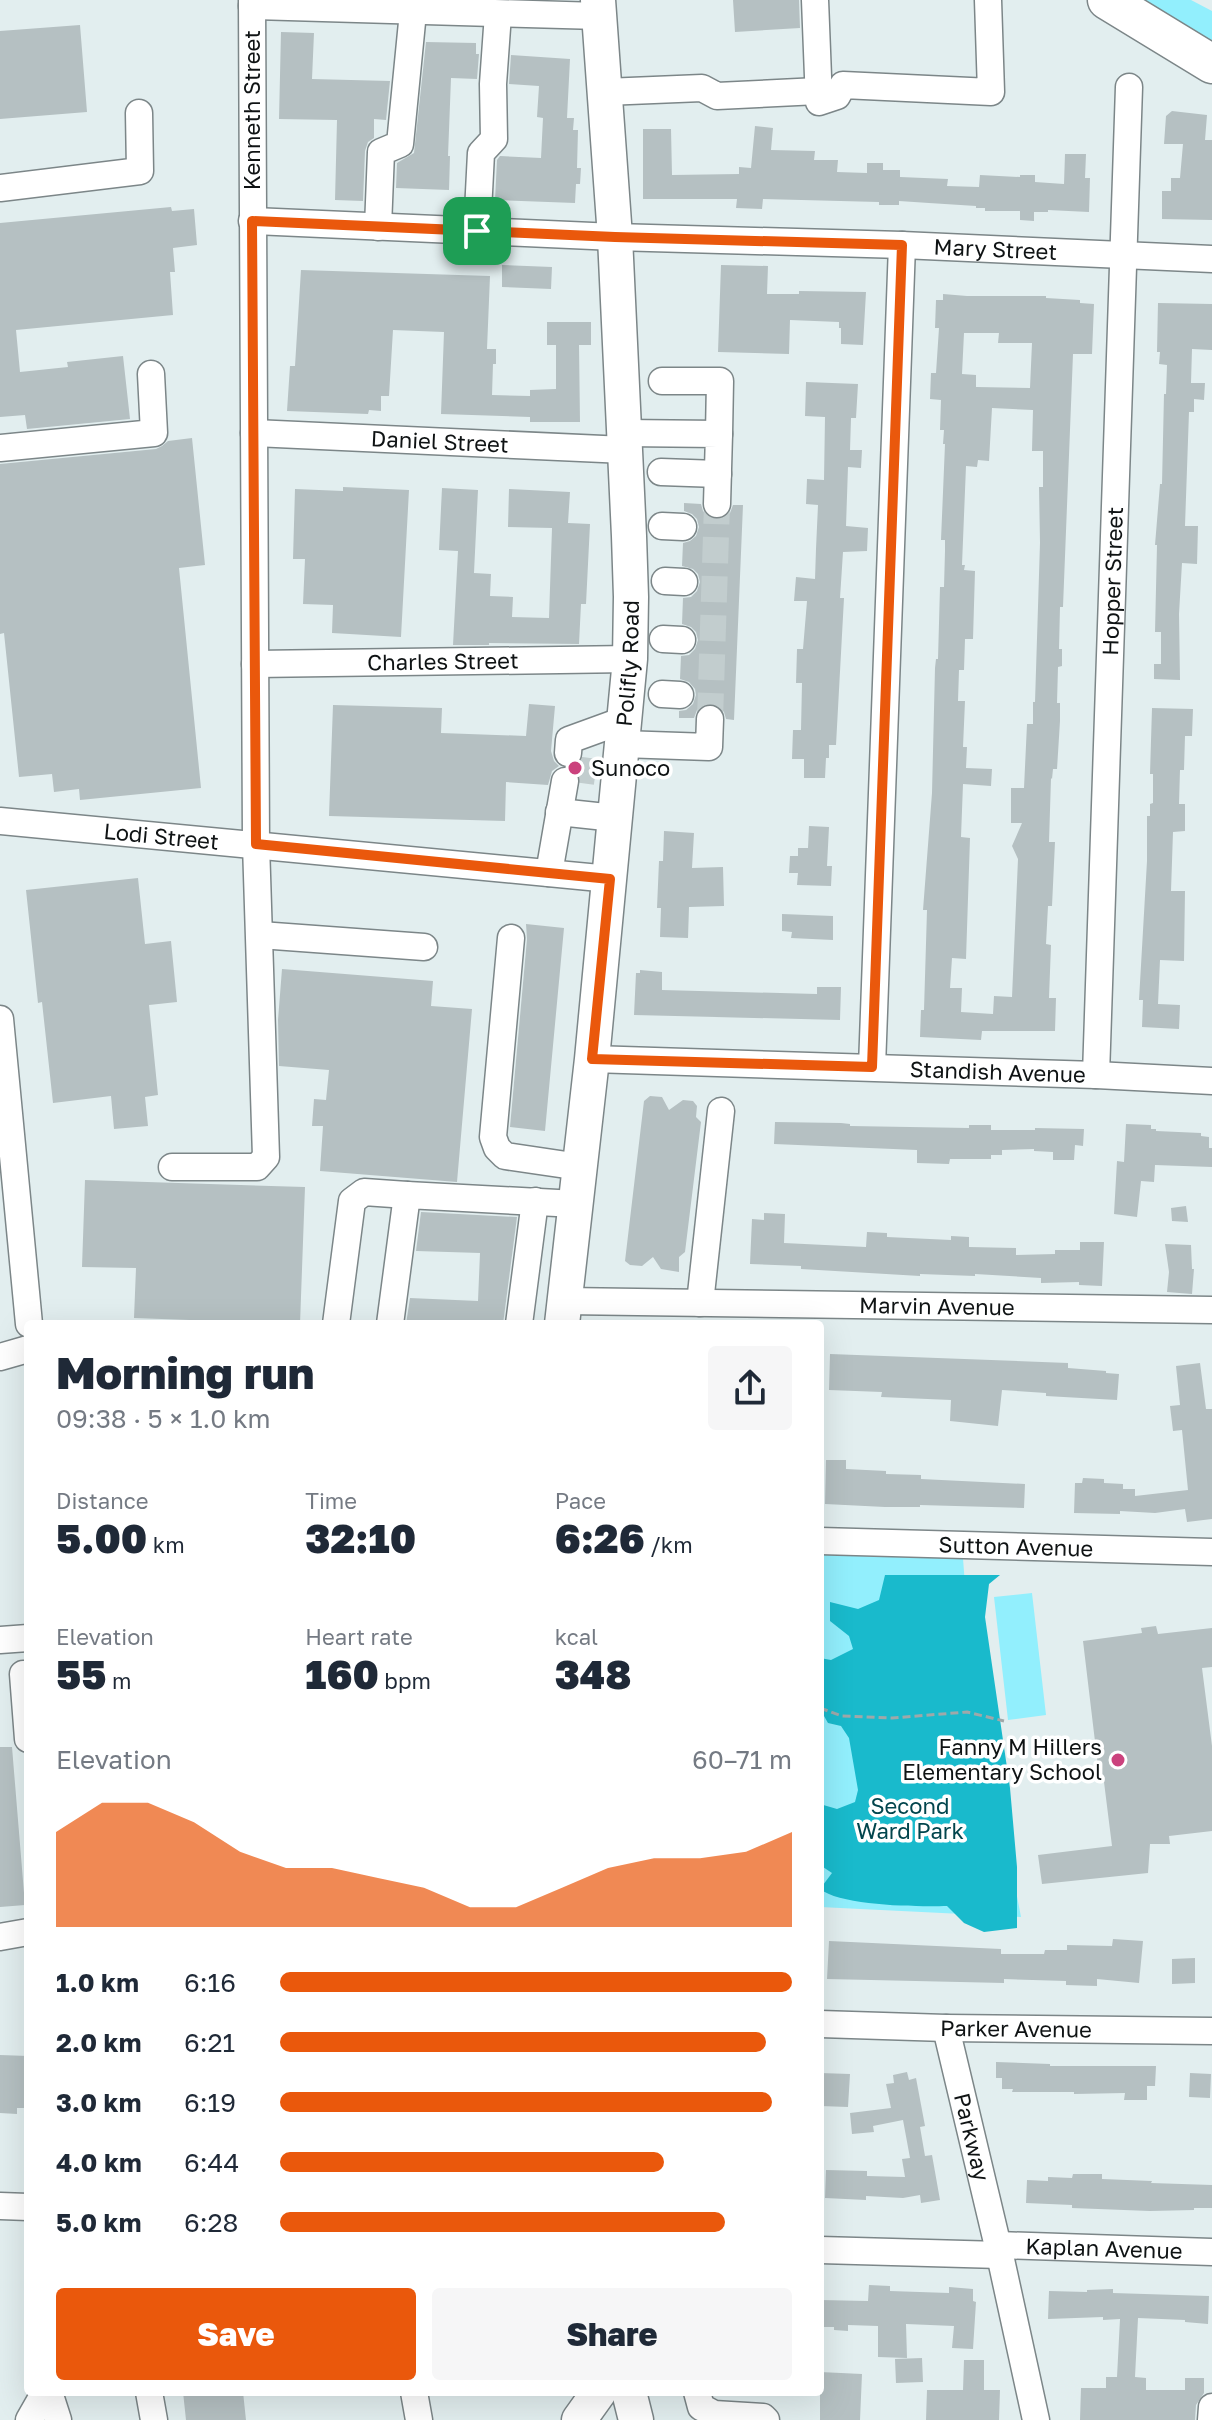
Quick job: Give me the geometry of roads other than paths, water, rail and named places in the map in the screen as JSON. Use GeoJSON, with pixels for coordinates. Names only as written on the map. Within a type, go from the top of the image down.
{"type":"FeatureCollection","features":[{"type":"Feature","properties":{"kind":"highway"},"geometry":{"type":"LineString","coordinates":[[1107,0],[1212,64]]}},
{"type":"Feature","properties":{"kind":"main road","name":"Polifly Road"},"geometry":{"type":"LineString","coordinates":[[563,1313],[592,1059],[630,659],[631,597],[615,237],[599,8]]}},
{"type":"Feature","properties":{"kind":"main road"},"geometry":{"type":"LineString","coordinates":[[579,2420],[596,2396]]}},
{"type":"Feature","properties":{"kind":"main road"},"geometry":{"type":"LineString","coordinates":[[630,2396],[636,2420]]}},
{"type":"Feature","properties":{"kind":"street"},"geometry":{"type":"LineString","coordinates":[[815,0],[819,102],[837,96],[843,85],[991,92],[988,0]]}},
{"type":"Feature","properties":{"kind":"street"},"geometry":{"type":"LineString","coordinates":[[252,3],[498,14],[599,8]]}},
{"type":"Feature","properties":{"kind":"street","name":"Kenneth Street"},"geometry":{"type":"LineString","coordinates":[[172,1167],[257,1167],[266,1157],[256,844],[252,3]]}},
{"type":"Feature","properties":{"kind":"street"},"geometry":{"type":"LineString","coordinates":[[378,227],[381,152],[400,144],[413,12]]}},
{"type":"Feature","properties":{"kind":"street"},"geometry":{"type":"LineString","coordinates":[[477,231],[481,153],[494,139],[493,84],[498,14]]}},
{"type":"Feature","properties":{"kind":"street"},"geometry":{"type":"LineString","coordinates":[[605,92],[702,88],[717,96],[818,83]]}},
{"type":"Feature","properties":{"kind":"street","name":"Hopper Street"},"geometry":{"type":"LineString","coordinates":[[1096,1075],[1129,87]]}},
{"type":"Feature","properties":{"kind":"street"},"geometry":{"type":"LineString","coordinates":[[0,188],[140,171],[139,113]]}},
{"type":"Feature","properties":{"kind":"street","name":"Mary Street"},"geometry":{"type":"LineString","coordinates":[[252,221],[1212,259]]}},
{"type":"Feature","properties":{"kind":"street"},"geometry":{"type":"LineString","coordinates":[[872,1067],[902,245]]}},
{"type":"Feature","properties":{"kind":"street"},"geometry":{"type":"LineString","coordinates":[[0,448],[154,433],[151,374]]}},
{"type":"Feature","properties":{"kind":"street"},"geometry":{"type":"LineString","coordinates":[[662,381],[720,381],[717,504]]}},
{"type":"Feature","properties":{"kind":"street","name":"Daniel Street"},"geometry":{"type":"LineString","coordinates":[[254,433],[624,442],[719,434]]}},
{"type":"Feature","properties":{"kind":"street"},"geometry":{"type":"LineString","coordinates":[[661,472],[718,474]]}},
{"type":"Feature","properties":{"kind":"street","name":"Charles Street"},"geometry":{"type":"LineString","coordinates":[[255,664],[630,659]]}},
{"type":"Feature","properties":{"kind":"street"},"geometry":{"type":"LineString","coordinates":[[580,747],[623,732],[709,747],[710,719]]}},
{"type":"Feature","properties":{"kind":"street"},"geometry":{"type":"LineString","coordinates":[[549,873],[568,813],[573,782]]}},
{"type":"Feature","properties":{"kind":"street"},"geometry":{"type":"LineString","coordinates":[[568,813],[615,818]]}},
{"type":"Feature","properties":{"kind":"street","name":"Lodi Street"},"geometry":{"type":"LineString","coordinates":[[0,821],[610,879]]}},
{"type":"Feature","properties":{"kind":"street"},"geometry":{"type":"LineString","coordinates":[[260,935],[424,947]]}},
{"type":"Feature","properties":{"kind":"street"},"geometry":{"type":"LineString","coordinates":[[511,938],[493,1137],[497,1148],[505,1156],[580,1167]]}},
{"type":"Feature","properties":{"kind":"street"},"geometry":{"type":"LineString","coordinates":[[0,1019],[9,1207],[28,1320]]}},
{"type":"Feature","properties":{"kind":"street","name":"Standish Avenue"},"geometry":{"type":"LineString","coordinates":[[592,1059],[1212,1081]]}},
{"type":"Feature","properties":{"kind":"street"},"geometry":{"type":"LineString","coordinates":[[700,1303],[721,1111]]}},
{"type":"Feature","properties":{"kind":"street"},"geometry":{"type":"LineString","coordinates":[[337,1320],[352,1201],[364,1192],[576,1204]]}},
{"type":"Feature","properties":{"kind":"street"},"geometry":{"type":"LineString","coordinates":[[391,1320],[407,1195]]}},
{"type":"Feature","properties":{"kind":"street"},"geometry":{"type":"LineString","coordinates":[[520,1320],[535,1201]]}},
{"type":"Feature","properties":{"kind":"street","name":"Marvin Avenue"},"geometry":{"type":"LineString","coordinates":[[563,1313],[631,1313],[700,1303],[1212,1310]]}},
{"type":"Feature","properties":{"kind":"street"},"geometry":{"type":"LineString","coordinates":[[0,1357],[24,1350]]}},
{"type":"Feature","properties":{"kind":"street","name":"Sutton Avenue"},"geometry":{"type":"LineString","coordinates":[[824,1541],[1212,1552]]}},
{"type":"Feature","properties":{"kind":"street"},"geometry":{"type":"LineString","coordinates":[[0,1640],[24,1638]]}},
{"type":"Feature","properties":{"kind":"street"},"geometry":{"type":"LineString","coordinates":[[17,1674],[24,1715]]}},
{"type":"Feature","properties":{"kind":"street"},"geometry":{"type":"LineString","coordinates":[[0,1937],[24,1933]]}},
{"type":"Feature","properties":{"kind":"street","name":"Parker Avenue"},"geometry":{"type":"LineString","coordinates":[[824,2024],[1212,2031]]}},
{"type":"Feature","properties":{"kind":"street","name":"Parkway"},"geometry":{"type":"LineString","coordinates":[[946,2028],[1036,2420]]}},
{"type":"Feature","properties":{"kind":"street"},"geometry":{"type":"LineString","coordinates":[[0,2206],[24,2207]]}},
{"type":"Feature","properties":{"kind":"street","name":"Kaplan Avenue"},"geometry":{"type":"LineString","coordinates":[[824,2250],[1212,2252]]}},
{"type":"Feature","properties":{"kind":"street"},"geometry":{"type":"LineString","coordinates":[[29,2420],[44,2396]]}},
{"type":"Feature","properties":{"kind":"street"},"geometry":{"type":"LineString","coordinates":[[49,2396],[58,2420]]}},
{"type":"Feature","properties":{"kind":"street"},"geometry":{"type":"LineString","coordinates":[[150,2396],[154,2420]]}},
{"type":"Feature","properties":{"kind":"street"},"geometry":{"type":"LineString","coordinates":[[698,2396],[701,2407],[714,2414],[763,2417],[766,2420]]}},
{"type":"Feature","properties":{"kind":"street"},"geometry":{"type":"LineString","coordinates":[[1211,2420],[1212,2407]]}},
{"type":"Feature","properties":{"kind":"tunnel"},"geometry":{"type":"LineString","coordinates":[[710,719],[717,504]]}},
{"type":"Feature","properties":{"kind":"tunnel"},"geometry":{"type":"LineString","coordinates":[[581,783],[585,754]]}},
{"type":"Feature","properties":{"kind":"place","name":"Sunoco"},"geometry":{"type":"Point","coordinates":[575,768]}},
{"type":"Feature","properties":{"kind":"place","name":"Fanny M Hillers Elementary School"},"geometry":{"type":"Point","coordinates":[1118,1760]}},
{"type":"Feature","properties":{"kind":"park label","name":"Second Ward Park"},"geometry":{"type":"Point","coordinates":[910,1818]}}]}
